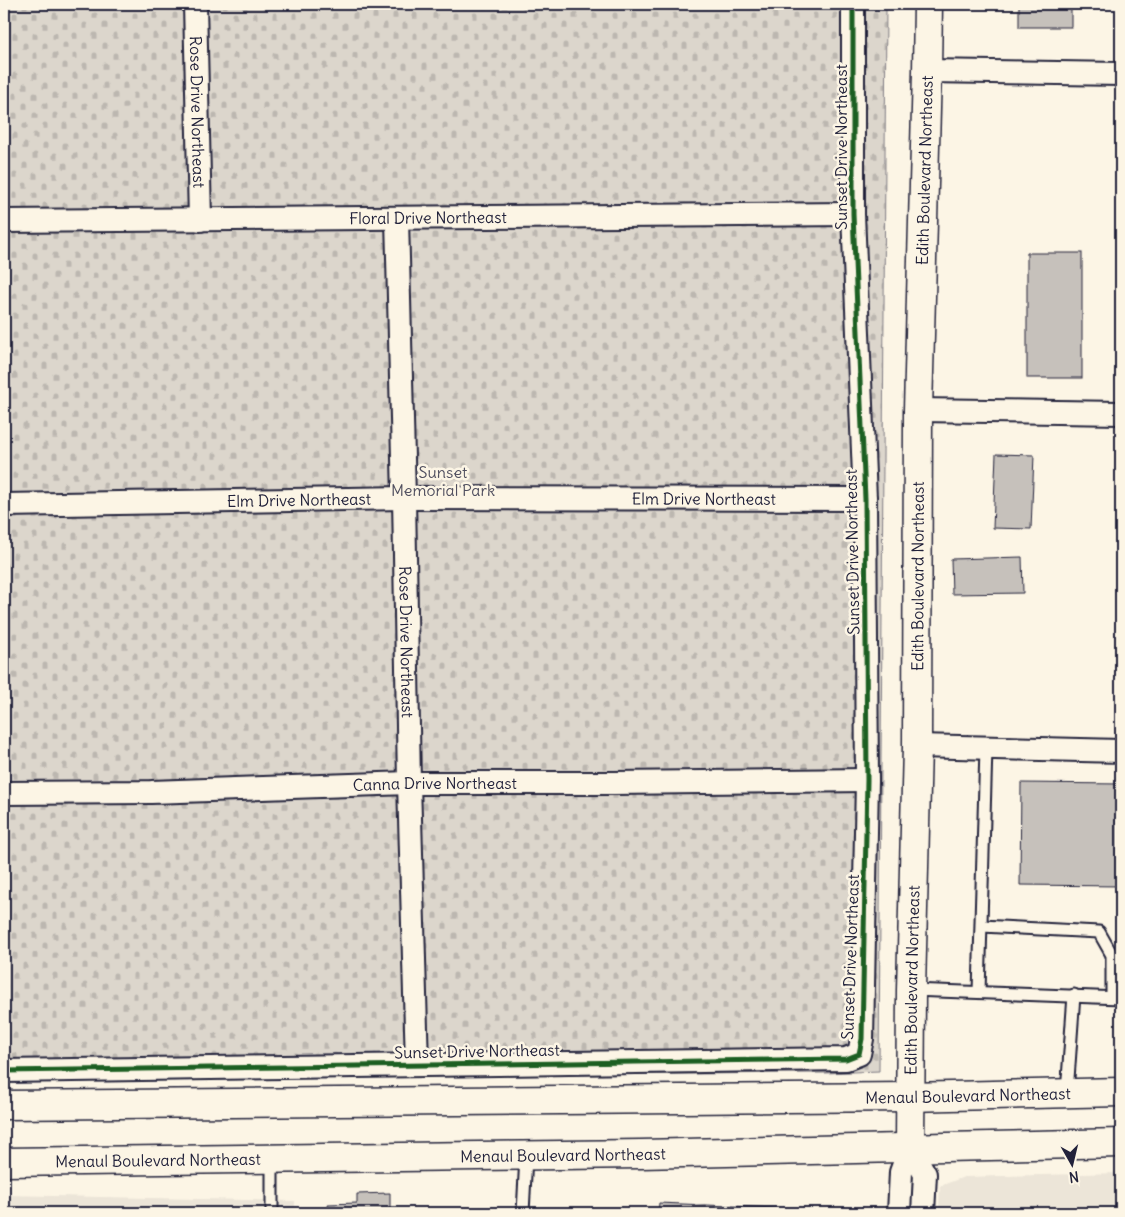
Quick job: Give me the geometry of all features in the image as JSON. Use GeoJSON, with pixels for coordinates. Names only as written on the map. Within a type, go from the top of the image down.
{"type":"FeatureCollection","features":[{"type":"Feature","properties":{"kind":"main road","name":"Edith Boulevard Northeast"},"geometry":{"type":"LineString","coordinates":[[910,1148],[909,1097],[917,746],[918,410],[928,4]]}},
{"type":"Feature","properties":{"kind":"main road","name":"Menaul Boulevard Northeast"},"geometry":{"type":"LineString","coordinates":[[4,1105],[909,1097],[1121,1092]]}},
{"type":"Feature","properties":{"kind":"main road","name":"Menaul Boulevard Northeast"},"geometry":{"type":"LineString","coordinates":[[4,1162],[526,1156],[1121,1143]]}},
{"type":"Feature","properties":{"kind":"street","name":"Rose Drive Northeast"},"geometry":{"type":"LineString","coordinates":[[195,4],[200,220]]}},
{"type":"Feature","properties":{"kind":"street","name":"Sunset Drive Northeast"},"geometry":{"type":"LineString","coordinates":[[4,1071],[846,1059],[859,1054],[862,1039],[867,780],[865,499],[853,214],[853,4]]}},
{"type":"Feature","properties":{"kind":"street"},"geometry":{"type":"LineString","coordinates":[[927,71],[1121,74]]}},
{"type":"Feature","properties":{"kind":"street","name":"Floral Drive Northeast"},"geometry":{"type":"LineString","coordinates":[[4,221],[853,214]]}},
{"type":"Feature","properties":{"kind":"street","name":"Rose Drive Northeast"},"geometry":{"type":"LineString","coordinates":[[397,218],[417,1064]]}},
{"type":"Feature","properties":{"kind":"street"},"geometry":{"type":"LineString","coordinates":[[918,410],[1121,413]]}},
{"type":"Feature","properties":{"kind":"street","name":"Elm Drive Northeast"},"geometry":{"type":"LineString","coordinates":[[4,505],[404,498],[865,499]]}},
{"type":"Feature","properties":{"kind":"street"},"geometry":{"type":"LineString","coordinates":[[917,746],[1121,751]]}},
{"type":"Feature","properties":{"kind":"street","name":"Canna Drive Northeast"},"geometry":{"type":"LineString","coordinates":[[4,793],[150,792],[409,783],[867,780]]}},
{"type":"Feature","properties":{"kind":"street","name":"Edith Boulevard Northeast"},"geometry":{"type":"LineString","coordinates":[[899,1213],[901,1172],[910,1148]]}},
{"type":"Feature","properties":{"kind":"street","name":"Edith Boulevard Northeast"},"geometry":{"type":"LineString","coordinates":[[910,1148],[925,1174],[924,1213]]}},
{"type":"Feature","properties":{"kind":"lane"},"geometry":{"type":"LineString","coordinates":[[979,992],[986,748]]}},
{"type":"Feature","properties":{"kind":"lane"},"geometry":{"type":"LineString","coordinates":[[911,990],[1117,997],[1112,955],[1099,932],[982,926]]}},
{"type":"Feature","properties":{"kind":"lane"},"geometry":{"type":"LineString","coordinates":[[1068,1093],[1074,995]]}},
{"type":"Feature","properties":{"kind":"lane"},"geometry":{"type":"LineString","coordinates":[[523,1213],[526,1156]]}},
{"type":"Feature","properties":{"kind":"lane"},"geometry":{"type":"LineString","coordinates":[[272,1159],[272,1213]]}},
{"type":"Feature","properties":{"kind":"shaded area"},"geometry":{"type":"Polygon","coordinates":[[[1121,1173],[1121,1213],[939,1213],[940,1186],[964,1177],[1121,1173]]]}},
{"type":"Feature","properties":{"kind":"shaded area"},"geometry":{"type":"Polygon","coordinates":[[[4,1195],[295,1201],[295,1213],[4,1213],[4,1195]]]}},
{"type":"Feature","properties":{"kind":"green space","name":"Sunset Memorial Park"},"geometry":{"type":"Polygon","coordinates":[[[4,4],[886,4],[879,1071],[826,1073],[4,1079],[4,4]]]}},
{"type":"Feature","properties":{"kind":"building"},"geometry":{"type":"Polygon","coordinates":[[[1019,4],[1071,4],[1071,27],[1019,27],[1019,4]]]}},
{"type":"Feature","properties":{"kind":"building"},"geometry":{"type":"Polygon","coordinates":[[[1027,253],[1082,253],[1082,378],[1027,378],[1027,253]]]}},
{"type":"Feature","properties":{"kind":"building"},"geometry":{"type":"Polygon","coordinates":[[[996,454],[1034,455],[1031,529],[993,528],[996,454]]]}},
{"type":"Feature","properties":{"kind":"building"},"geometry":{"type":"Polygon","coordinates":[[[1022,557],[1023,593],[952,594],[951,559],[1022,557]]]}},
{"type":"Feature","properties":{"kind":"building"},"geometry":{"type":"Polygon","coordinates":[[[1021,783],[1121,784],[1121,886],[1020,885],[1021,783]]]}},
{"type":"Feature","properties":{"kind":"building"},"geometry":{"type":"Polygon","coordinates":[[[390,1193],[390,1213],[329,1213],[328,1204],[357,1203],[357,1194],[390,1193]]]}},
{"type":"Feature","properties":{"kind":"building"},"geometry":{"type":"Polygon","coordinates":[[[659,1203],[776,1208],[776,1213],[658,1213],[659,1203]]]}},
{"type":"Feature","properties":{"kind":"cycle path"},"geometry":{"type":"LineString","coordinates":[[4,1071],[846,1059],[859,1054],[862,1039],[867,780],[865,499],[853,214],[853,4]]}}]}
